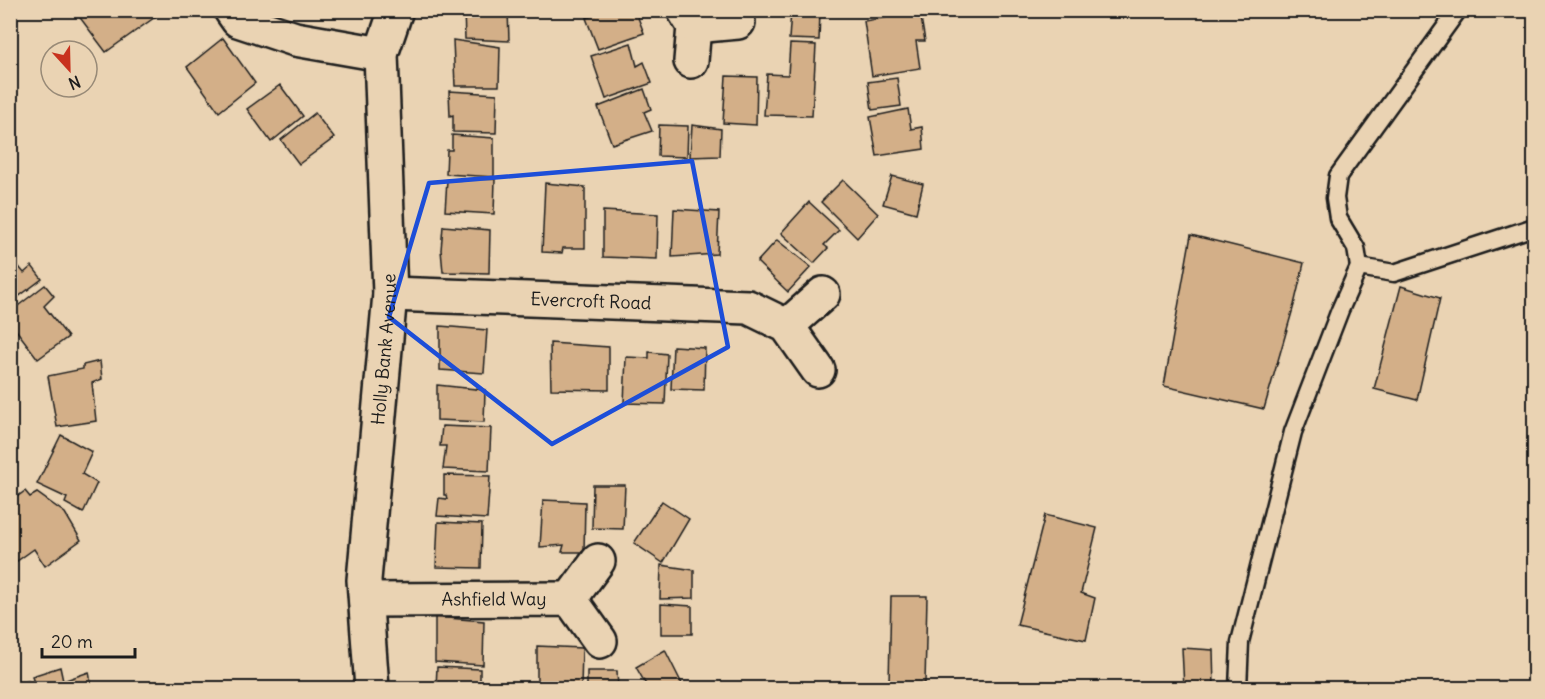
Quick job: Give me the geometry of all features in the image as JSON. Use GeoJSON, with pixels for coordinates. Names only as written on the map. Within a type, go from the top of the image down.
{"type":"FeatureCollection","features":[{"type":"Feature","properties":{"kind":"street"},"geometry":{"type":"LineString","coordinates":[[231,10],[238,20],[295,39],[381,54]]}},
{"type":"Feature","properties":{"kind":"street","name":"Holly Bank Avenue"},"geometry":{"type":"LineString","coordinates":[[372,688],[364,580],[390,294],[381,54],[396,10]]}},
{"type":"Feature","properties":{"kind":"street"},"geometry":{"type":"LineString","coordinates":[[692,61],[689,18],[738,21]]}},
{"type":"Feature","properties":{"kind":"street","name":"Evercroft Road"},"geometry":{"type":"LineString","coordinates":[[390,294],[748,307],[787,326],[818,370]]}},
{"type":"Feature","properties":{"kind":"street"},"geometry":{"type":"LineString","coordinates":[[787,326],[823,294]]}},
{"type":"Feature","properties":{"kind":"street"},"geometry":{"type":"LineString","coordinates":[[570,599],[598,561]]}},
{"type":"Feature","properties":{"kind":"street","name":"Ashfield Way"},"geometry":{"type":"LineString","coordinates":[[366,600],[570,599],[600,641]]}},
{"type":"Feature","properties":{"kind":"lane"},"geometry":{"type":"LineString","coordinates":[[1238,688],[1240,642],[1293,432],[1359,267],[1356,248],[1338,218],[1335,198],[1338,176],[1458,10]]}},
{"type":"Feature","properties":{"kind":"lane"},"geometry":{"type":"LineString","coordinates":[[1359,267],[1394,273],[1534,227]]}},
{"type":"Feature","properties":{"kind":"highlighted area"},"geometry":{"type":"Polygon","coordinates":[[[692,161],[728,347],[552,444],[389,317],[429,183],[692,161]]]}},
{"type":"Feature","properties":{"kind":"building"},"geometry":{"type":"Polygon","coordinates":[[[85,10],[165,10],[106,52],[99,39],[96,39],[78,15],[85,10]]]}},
{"type":"Feature","properties":{"kind":"building"},"geometry":{"type":"Polygon","coordinates":[[[464,10],[508,10],[509,41],[465,39],[464,10]]]}},
{"type":"Feature","properties":{"kind":"building"},"geometry":{"type":"Polygon","coordinates":[[[609,10],[635,10],[644,33],[598,49],[586,18],[609,10]]]}},
{"type":"Feature","properties":{"kind":"building"},"geometry":{"type":"Polygon","coordinates":[[[791,11],[820,12],[819,40],[789,39],[791,11]]]}},
{"type":"Feature","properties":{"kind":"building"},"geometry":{"type":"Polygon","coordinates":[[[920,12],[925,41],[916,41],[920,68],[872,76],[864,21],[920,12]]]}},
{"type":"Feature","properties":{"kind":"building"},"geometry":{"type":"Polygon","coordinates":[[[223,38],[255,83],[219,112],[187,67],[223,38]]]}},
{"type":"Feature","properties":{"kind":"building"},"geometry":{"type":"Polygon","coordinates":[[[453,40],[500,47],[499,86],[455,86],[453,40]]]}},
{"type":"Feature","properties":{"kind":"building"},"geometry":{"type":"Polygon","coordinates":[[[631,43],[637,66],[644,62],[652,83],[606,99],[591,56],[631,43]]]}},
{"type":"Feature","properties":{"kind":"building"},"geometry":{"type":"Polygon","coordinates":[[[790,44],[816,45],[812,116],[764,115],[767,74],[788,75],[790,44]]]}},
{"type":"Feature","properties":{"kind":"building"},"geometry":{"type":"Polygon","coordinates":[[[726,76],[757,77],[756,125],[723,123],[726,76]]]}},
{"type":"Feature","properties":{"kind":"building"},"geometry":{"type":"Polygon","coordinates":[[[897,78],[901,106],[872,110],[868,82],[897,78]]]}},
{"type":"Feature","properties":{"kind":"building"},"geometry":{"type":"Polygon","coordinates":[[[280,85],[303,116],[271,142],[247,109],[280,85]]]}},
{"type":"Feature","properties":{"kind":"building"},"geometry":{"type":"Polygon","coordinates":[[[644,89],[651,109],[644,112],[652,131],[612,144],[598,107],[644,89]]]}},
{"type":"Feature","properties":{"kind":"building"},"geometry":{"type":"Polygon","coordinates":[[[449,91],[497,94],[496,133],[453,132],[449,91]]]}},
{"type":"Feature","properties":{"kind":"building"},"geometry":{"type":"Polygon","coordinates":[[[908,109],[911,129],[922,127],[924,149],[877,156],[870,117],[908,109]]]}},
{"type":"Feature","properties":{"kind":"building"},"geometry":{"type":"Polygon","coordinates":[[[315,113],[334,138],[299,164],[281,140],[315,113]]]}},
{"type":"Feature","properties":{"kind":"building"},"geometry":{"type":"Polygon","coordinates":[[[659,125],[688,126],[687,157],[658,156],[659,125]]]}},
{"type":"Feature","properties":{"kind":"building"},"geometry":{"type":"Polygon","coordinates":[[[692,125],[721,129],[720,156],[690,157],[692,125]]]}},
{"type":"Feature","properties":{"kind":"building"},"geometry":{"type":"Polygon","coordinates":[[[452,135],[494,138],[494,177],[446,174],[447,150],[452,150],[452,135]]]}},
{"type":"Feature","properties":{"kind":"building"},"geometry":{"type":"Polygon","coordinates":[[[892,176],[923,184],[916,213],[883,204],[892,176]]]}},
{"type":"Feature","properties":{"kind":"building"},"geometry":{"type":"Polygon","coordinates":[[[495,179],[494,214],[445,211],[447,180],[495,179]]]}},
{"type":"Feature","properties":{"kind":"building"},"geometry":{"type":"Polygon","coordinates":[[[843,180],[878,214],[857,238],[821,202],[843,180]]]}},
{"type":"Feature","properties":{"kind":"building"},"geometry":{"type":"Polygon","coordinates":[[[545,183],[585,187],[585,248],[563,248],[562,253],[542,252],[545,183]]]}},
{"type":"Feature","properties":{"kind":"building"},"geometry":{"type":"Polygon","coordinates":[[[809,202],[839,230],[824,245],[828,248],[814,263],[781,233],[809,202]]]}},
{"type":"Feature","properties":{"kind":"building"},"geometry":{"type":"Polygon","coordinates":[[[674,209],[719,212],[717,254],[672,257],[674,209]]]}},
{"type":"Feature","properties":{"kind":"building"},"geometry":{"type":"Polygon","coordinates":[[[603,211],[658,214],[657,259],[603,257],[603,211]]]}},
{"type":"Feature","properties":{"kind":"building"},"geometry":{"type":"Polygon","coordinates":[[[443,226],[490,230],[489,273],[443,272],[441,250],[443,226]]]}},
{"type":"Feature","properties":{"kind":"building"},"geometry":{"type":"Polygon","coordinates":[[[1191,235],[1304,263],[1264,409],[1164,386],[1191,235]]]}},
{"type":"Feature","properties":{"kind":"building"},"geometry":{"type":"Polygon","coordinates":[[[10,239],[16,247],[10,253],[10,239]]]}},
{"type":"Feature","properties":{"kind":"building"},"geometry":{"type":"Polygon","coordinates":[[[777,240],[811,267],[788,292],[757,262],[777,240]]]}},
{"type":"Feature","properties":{"kind":"building"},"geometry":{"type":"Polygon","coordinates":[[[10,256],[24,273],[32,266],[42,279],[10,303],[10,256]]]}},
{"type":"Feature","properties":{"kind":"building"},"geometry":{"type":"Polygon","coordinates":[[[45,285],[54,296],[44,306],[68,337],[38,359],[10,322],[10,312],[45,285]]]}},
{"type":"Feature","properties":{"kind":"building"},"geometry":{"type":"Polygon","coordinates":[[[1401,286],[1440,298],[1417,400],[1374,389],[1401,286]]]}},
{"type":"Feature","properties":{"kind":"building"},"geometry":{"type":"Polygon","coordinates":[[[440,326],[487,330],[484,373],[440,370],[440,326]]]}},
{"type":"Feature","properties":{"kind":"building"},"geometry":{"type":"Polygon","coordinates":[[[550,343],[609,347],[609,390],[551,389],[550,343]]]}},
{"type":"Feature","properties":{"kind":"building"},"geometry":{"type":"Polygon","coordinates":[[[673,346],[705,348],[704,390],[671,389],[673,346]]]}},
{"type":"Feature","properties":{"kind":"building"},"geometry":{"type":"Polygon","coordinates":[[[649,352],[667,354],[665,404],[624,403],[626,357],[649,358],[649,352]]]}},
{"type":"Feature","properties":{"kind":"building"},"geometry":{"type":"Polygon","coordinates":[[[100,361],[102,379],[92,383],[96,421],[57,427],[48,376],[83,369],[83,365],[100,361]]]}},
{"type":"Feature","properties":{"kind":"building"},"geometry":{"type":"Polygon","coordinates":[[[437,385],[485,390],[484,422],[437,420],[437,385]]]}},
{"type":"Feature","properties":{"kind":"building"},"geometry":{"type":"Polygon","coordinates":[[[442,426],[491,428],[489,471],[443,469],[446,446],[440,446],[442,426]]]}},
{"type":"Feature","properties":{"kind":"building"},"geometry":{"type":"Polygon","coordinates":[[[61,435],[92,452],[82,474],[97,483],[83,513],[65,503],[67,498],[37,484],[61,435]]]}},
{"type":"Feature","properties":{"kind":"building"},"geometry":{"type":"Polygon","coordinates":[[[444,475],[490,476],[487,519],[437,516],[439,498],[447,499],[444,495],[444,475]]]}},
{"type":"Feature","properties":{"kind":"building"},"geometry":{"type":"Polygon","coordinates":[[[593,485],[625,485],[623,529],[592,528],[593,485]]]}},
{"type":"Feature","properties":{"kind":"building"},"geometry":{"type":"Polygon","coordinates":[[[25,491],[30,497],[37,493],[65,513],[81,540],[45,566],[34,549],[10,566],[10,502],[25,491]]]}},
{"type":"Feature","properties":{"kind":"building"},"geometry":{"type":"Polygon","coordinates":[[[543,500],[585,502],[584,552],[562,552],[564,545],[540,547],[543,500]]]}},
{"type":"Feature","properties":{"kind":"building"},"geometry":{"type":"Polygon","coordinates":[[[662,501],[689,519],[663,563],[634,543],[662,501]]]}},
{"type":"Feature","properties":{"kind":"building"},"geometry":{"type":"Polygon","coordinates":[[[1045,515],[1097,528],[1081,593],[1095,598],[1086,640],[1017,625],[1045,515]]]}},
{"type":"Feature","properties":{"kind":"building"},"geometry":{"type":"Polygon","coordinates":[[[438,522],[482,524],[481,568],[436,567],[438,522]]]}},
{"type":"Feature","properties":{"kind":"building"},"geometry":{"type":"Polygon","coordinates":[[[661,565],[694,570],[694,598],[660,599],[661,565]]]}},
{"type":"Feature","properties":{"kind":"building"},"geometry":{"type":"Polygon","coordinates":[[[891,596],[927,596],[925,683],[889,683],[891,596]]]}},
{"type":"Feature","properties":{"kind":"building"},"geometry":{"type":"Polygon","coordinates":[[[661,604],[692,606],[692,634],[661,634],[661,604]]]}},
{"type":"Feature","properties":{"kind":"building"},"geometry":{"type":"Polygon","coordinates":[[[435,617],[484,621],[483,665],[435,662],[435,617]]]}},
{"type":"Feature","properties":{"kind":"building"},"geometry":{"type":"Polygon","coordinates":[[[537,646],[582,648],[581,688],[537,688],[537,646]]]}},
{"type":"Feature","properties":{"kind":"building"},"geometry":{"type":"Polygon","coordinates":[[[1182,648],[1213,650],[1214,688],[1184,688],[1182,648]]]}},
{"type":"Feature","properties":{"kind":"building"},"geometry":{"type":"Polygon","coordinates":[[[665,650],[684,688],[648,688],[636,667],[665,650]]]}},
{"type":"Feature","properties":{"kind":"building"},"geometry":{"type":"Polygon","coordinates":[[[60,667],[63,681],[89,672],[92,688],[35,688],[32,676],[60,667]]]}},
{"type":"Feature","properties":{"kind":"building"},"geometry":{"type":"Polygon","coordinates":[[[437,667],[480,669],[480,688],[436,688],[437,667]]]}},
{"type":"Feature","properties":{"kind":"building"},"geometry":{"type":"Polygon","coordinates":[[[587,671],[617,671],[618,688],[587,688],[587,671]]]}},
{"type":"Feature","properties":{"kind":"building"},"geometry":{"type":"Polygon","coordinates":[[[28,681],[29,688],[10,688],[10,686],[28,681]]]}}]}
